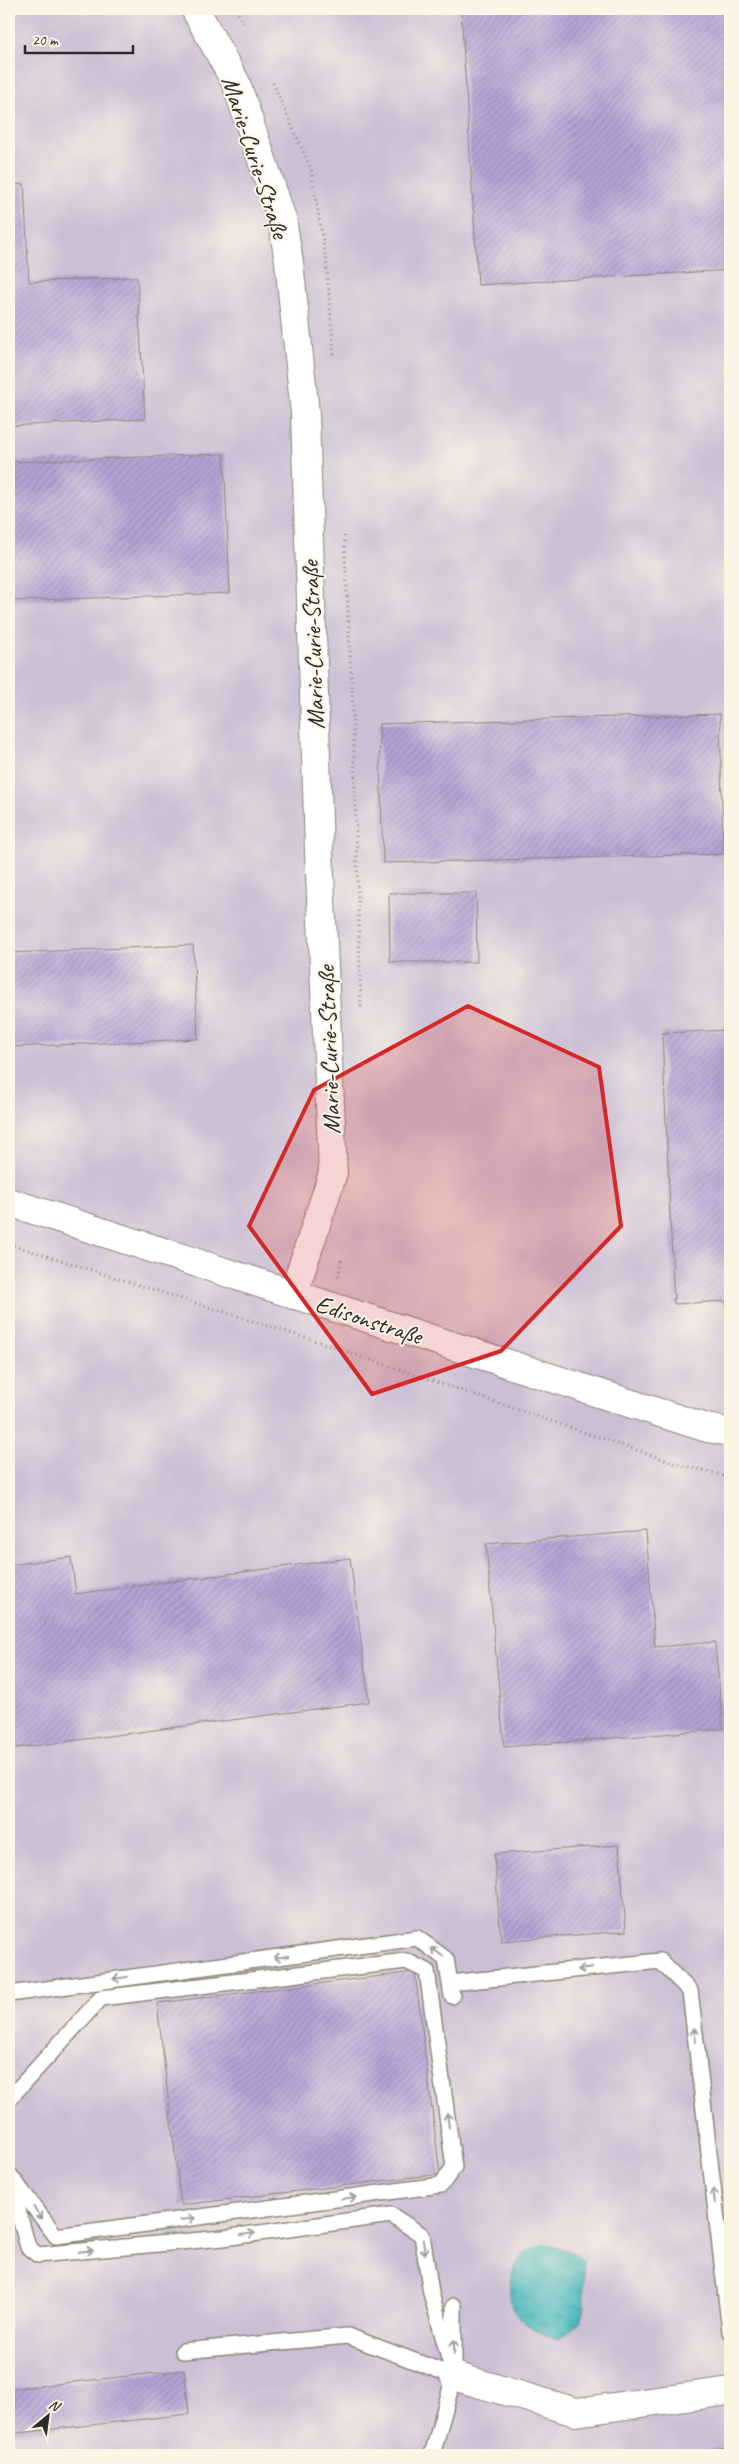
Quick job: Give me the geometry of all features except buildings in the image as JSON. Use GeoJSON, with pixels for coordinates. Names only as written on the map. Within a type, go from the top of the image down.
{"type":"FeatureCollection","features":[{"type":"Feature","properties":{"kind":"street","name":"Marie-Curie-Straße"},"geometry":{"type":"LineString","coordinates":[[195,9],[236,83],[282,219],[289,262],[304,413],[318,842],[333,1173],[293,1294]]}},
{"type":"Feature","properties":{"kind":"street","name":"Edisonstraße"},"geometry":{"type":"LineString","coordinates":[[9,1202],[707,1428],[730,1432]]}},
{"type":"Feature","properties":{"kind":"street"},"geometry":{"type":"LineString","coordinates":[[454,2376],[576,2412],[730,2391]]}},
{"type":"Feature","properties":{"kind":"lane"},"geometry":{"type":"LineString","coordinates":[[9,1994],[417,1938],[446,1959],[451,1990],[660,1961],[690,1991],[730,2332]]}},
{"type":"Feature","properties":{"kind":"lane"},"geometry":{"type":"LineString","coordinates":[[9,2099],[100,1998],[406,1961],[427,1972],[454,2167],[441,2185],[56,2236],[9,2174]]}},
{"type":"Feature","properties":{"kind":"lane"},"geometry":{"type":"LineString","coordinates":[[9,2174],[28,2247],[38,2256],[223,2238],[391,2215],[422,2235],[431,2294],[454,2376]]}},
{"type":"Feature","properties":{"kind":"lane"},"geometry":{"type":"LineString","coordinates":[[432,2455],[454,2376],[454,2306]]}},
{"type":"Feature","properties":{"kind":"lane"},"geometry":{"type":"LineString","coordinates":[[183,2351],[348,2336],[454,2376]]}},
{"type":"Feature","properties":{"kind":"path"},"geometry":{"type":"LineString","coordinates":[[9,1244],[319,1342],[677,1464],[730,1477]]}},
{"type":"Feature","properties":{"kind":"highlighted area"},"geometry":{"type":"Polygon","coordinates":[[[468,1006],[599,1067],[621,1226],[501,1351],[372,1394],[249,1226],[314,1090],[468,1006]]]}},
{"type":"Feature","properties":{"kind":"shaded area"},"geometry":{"type":"Polygon","coordinates":[[[9,9],[730,9],[730,2455],[9,2455],[9,9]]]}},
{"type":"Feature","properties":{"kind":"water"},"geometry":{"type":"Polygon","coordinates":[[[544,2244],[573,2252],[583,2262],[584,2306],[580,2322],[558,2340],[535,2330],[524,2322],[516,2313],[510,2296],[511,2279],[518,2263],[531,2249],[544,2244]]]}}]}
